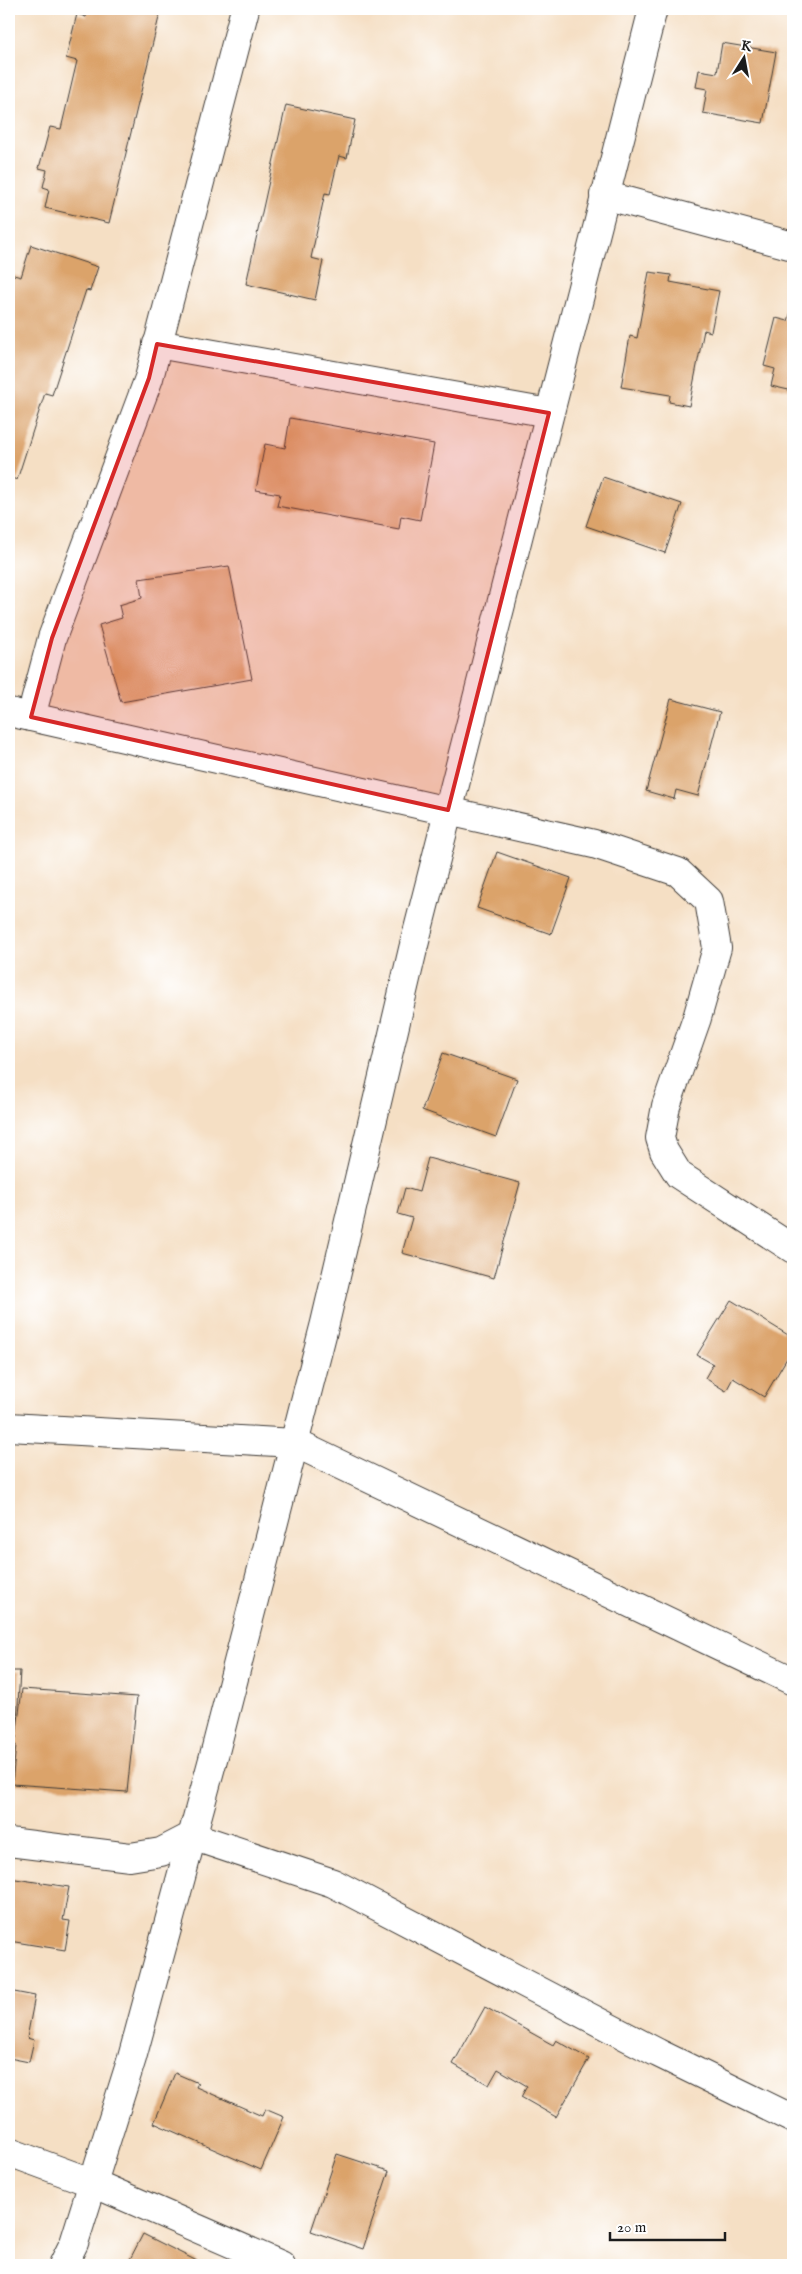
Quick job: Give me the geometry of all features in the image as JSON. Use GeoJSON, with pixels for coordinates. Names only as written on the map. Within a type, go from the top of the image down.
{"type":"FeatureCollection","features":[{"type":"Feature","properties":{"kind":"street"},"geometry":{"type":"LineString","coordinates":[[245,9],[149,378],[52,638],[20,715],[594,844],[678,872],[709,900],[717,948],[697,1018],[666,1106],[660,1138],[664,1151],[679,1175],[793,1249]]}},
{"type":"Feature","properties":{"kind":"street"},"geometry":{"type":"LineString","coordinates":[[63,2265],[74,2243],[132,2058],[295,1443],[413,949],[653,9]]}},
{"type":"Feature","properties":{"kind":"street"},"geometry":{"type":"LineString","coordinates":[[604,195],[793,246]]}},
{"type":"Feature","properties":{"kind":"street"},"geometry":{"type":"LineString","coordinates":[[157,344],[549,413]]}},
{"type":"Feature","properties":{"kind":"street"},"geometry":{"type":"LineString","coordinates":[[9,1427],[295,1443],[793,1681]]}},
{"type":"Feature","properties":{"kind":"street"},"geometry":{"type":"LineString","coordinates":[[9,1842],[130,1857],[161,1852],[192,1836],[333,1883],[658,2053],[793,2118]]}},
{"type":"Feature","properties":{"kind":"street"},"geometry":{"type":"LineString","coordinates":[[9,2152],[93,2183],[281,2265]]}},
{"type":"Feature","properties":{"kind":"highlighted area"},"geometry":{"type":"Polygon","coordinates":[[[157,344],[549,413],[448,810],[31,717],[52,638],[149,378],[157,344]]]}},
{"type":"Feature","properties":{"kind":"building"},"geometry":{"type":"Polygon","coordinates":[[[88,9],[161,9],[109,223],[45,208],[49,189],[43,187],[47,170],[39,168],[50,127],[61,129],[77,61],[66,58],[77,14],[86,17],[88,9]]]}},
{"type":"Feature","properties":{"kind":"building"},"geometry":{"type":"Polygon","coordinates":[[[722,43],[776,52],[763,123],[703,113],[707,89],[696,87],[699,70],[717,73],[722,43]]]}},
{"type":"Feature","properties":{"kind":"building"},"geometry":{"type":"Polygon","coordinates":[[[286,105],[355,120],[347,158],[339,156],[330,194],[325,193],[311,258],[323,261],[315,300],[246,284],[286,105]]]}},
{"type":"Feature","properties":{"kind":"building"},"geometry":{"type":"Polygon","coordinates":[[[31,245],[98,267],[90,291],[86,290],[52,395],[45,393],[17,480],[9,477],[9,278],[10,274],[21,277],[31,245]]]}},
{"type":"Feature","properties":{"kind":"building"},"geometry":{"type":"Polygon","coordinates":[[[649,272],[671,275],[670,282],[719,291],[711,332],[704,330],[689,406],[669,402],[670,395],[621,387],[630,336],[637,338],[649,272]]]}},
{"type":"Feature","properties":{"kind":"building"},"geometry":{"type":"Polygon","coordinates":[[[793,305],[793,391],[771,386],[775,369],[764,366],[776,318],[788,321],[793,305]]]}},
{"type":"Feature","properties":{"kind":"building"},"geometry":{"type":"Polygon","coordinates":[[[290,418],[434,444],[420,520],[401,516],[399,529],[277,506],[280,494],[256,490],[265,444],[285,448],[290,418]]]}},
{"type":"Feature","properties":{"kind":"building"},"geometry":{"type":"Polygon","coordinates":[[[603,477],[682,504],[665,553],[586,526],[603,477]]]}},
{"type":"Feature","properties":{"kind":"building"},"geometry":{"type":"Polygon","coordinates":[[[229,566],[252,679],[121,702],[99,625],[122,618],[119,605],[142,598],[139,579],[229,566]]]}},
{"type":"Feature","properties":{"kind":"building"},"geometry":{"type":"Polygon","coordinates":[[[671,699],[720,712],[698,796],[676,790],[674,799],[646,791],[671,699]]]}},
{"type":"Feature","properties":{"kind":"building"},"geometry":{"type":"Polygon","coordinates":[[[497,852],[571,878],[551,934],[477,908],[497,852]]]}},
{"type":"Feature","properties":{"kind":"building"},"geometry":{"type":"Polygon","coordinates":[[[443,1053],[517,1079],[496,1137],[422,1110],[443,1053]]]}},
{"type":"Feature","properties":{"kind":"building"},"geometry":{"type":"Polygon","coordinates":[[[428,1158],[520,1183],[494,1278],[402,1253],[412,1218],[398,1214],[405,1188],[419,1192],[428,1158]]]}},
{"type":"Feature","properties":{"kind":"building"},"geometry":{"type":"Polygon","coordinates":[[[731,1300],[793,1338],[793,1348],[764,1397],[733,1378],[726,1391],[705,1378],[713,1364],[697,1355],[731,1300]]]}},
{"type":"Feature","properties":{"kind":"building"},"geometry":{"type":"Polygon","coordinates":[[[9,1671],[20,1671],[16,1738],[22,1689],[137,1697],[127,1792],[12,1784],[16,1745],[9,1745],[9,1671]]]}},
{"type":"Feature","properties":{"kind":"building"},"geometry":{"type":"Polygon","coordinates":[[[9,1878],[69,1887],[63,1920],[70,1921],[65,1950],[9,1941],[9,1878]]]}},
{"type":"Feature","properties":{"kind":"building"},"geometry":{"type":"Polygon","coordinates":[[[9,1991],[35,1996],[27,2038],[34,2040],[29,2062],[9,2058],[9,1991]]]}},
{"type":"Feature","properties":{"kind":"building"},"geometry":{"type":"Polygon","coordinates":[[[485,2007],[553,2045],[556,2040],[589,2059],[556,2117],[521,2097],[527,2086],[498,2069],[489,2085],[453,2064],[485,2007]]]}},
{"type":"Feature","properties":{"kind":"building"},"geometry":{"type":"Polygon","coordinates":[[[175,2073],[198,2083],[196,2087],[262,2116],[265,2109],[284,2117],[261,2170],[154,2123],[175,2073]]]}},
{"type":"Feature","properties":{"kind":"building"},"geometry":{"type":"Polygon","coordinates":[[[337,2154],[389,2171],[363,2249],[311,2231],[337,2154]]]}},
{"type":"Feature","properties":{"kind":"building"},"geometry":{"type":"Polygon","coordinates":[[[143,2234],[197,2261],[195,2265],[127,2265],[143,2234]]]}}]}
